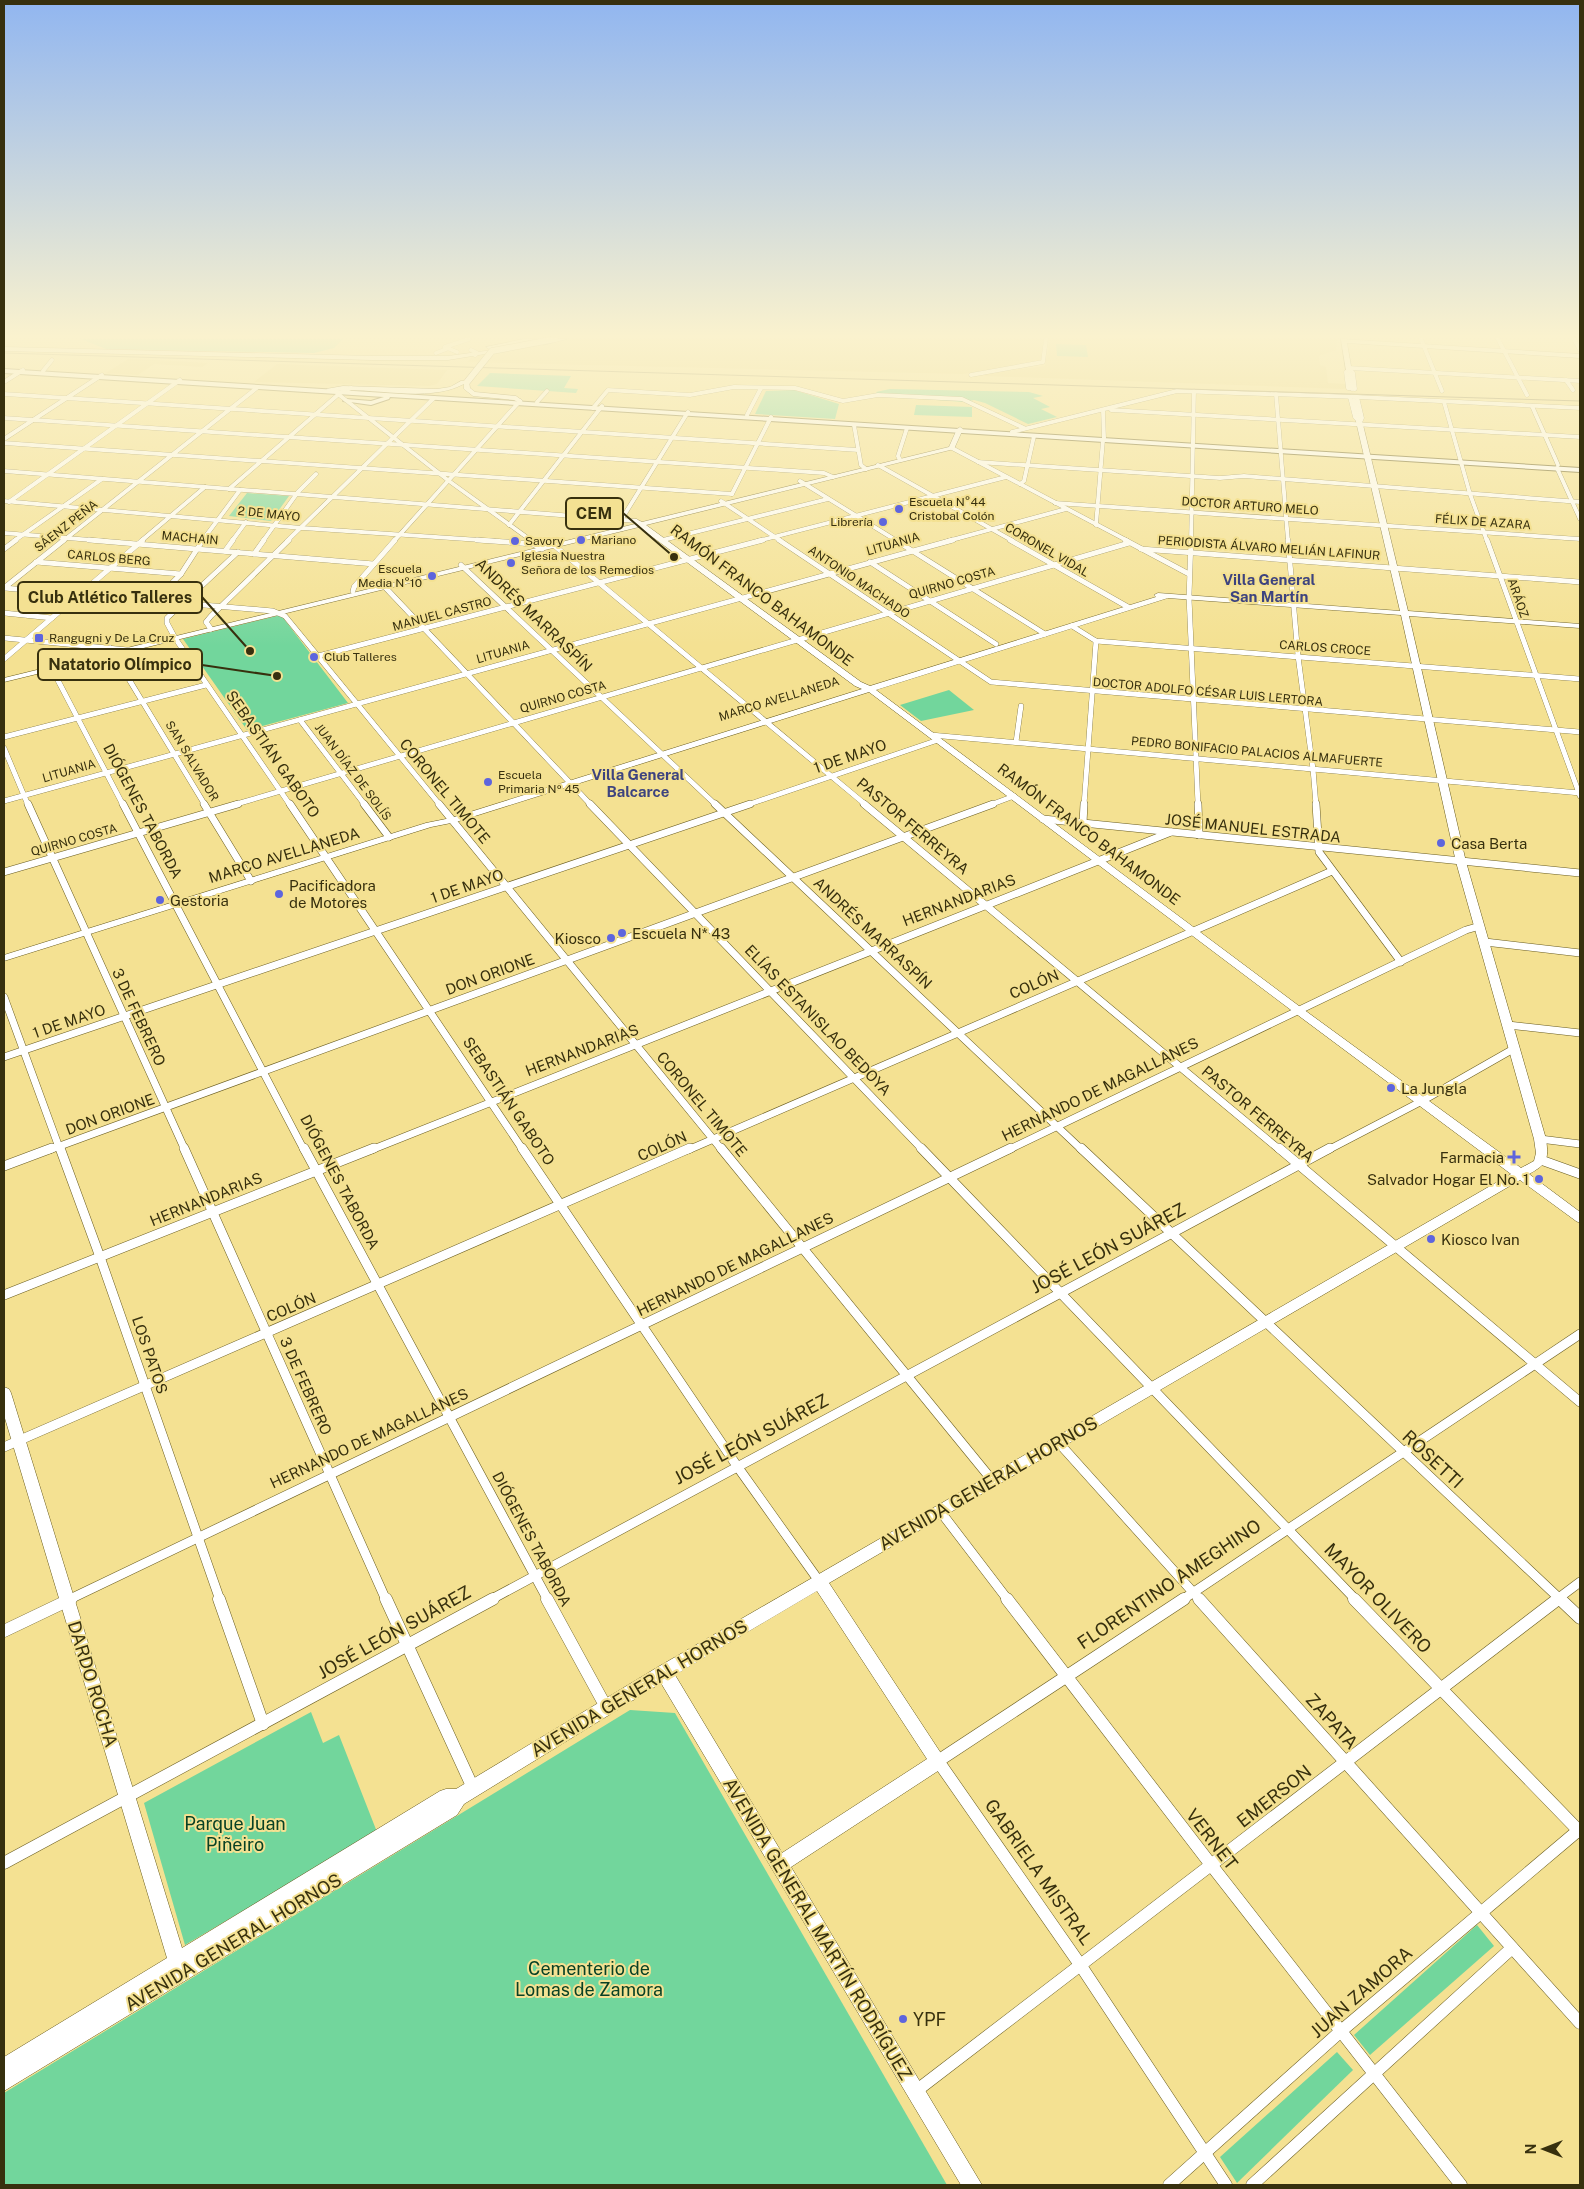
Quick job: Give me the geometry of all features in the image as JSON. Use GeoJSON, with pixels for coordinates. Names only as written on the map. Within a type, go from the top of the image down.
{"type":"FeatureCollection","features":[{"type":"Feature","properties":{"kind":"main road"},"geometry":{"type":"LineString","coordinates":[[1143,441],[1580,468]]}},
{"type":"Feature","properties":{"kind":"street"},"geometry":{"type":"LineString","coordinates":[[4,506],[95,441]]}},
{"type":"Feature","properties":{"kind":"street","name":"SÁENZ PEÑA"},"geometry":{"type":"LineString","coordinates":[[4,588],[190,441]]}},
{"type":"Feature","properties":{"kind":"street"},"geometry":{"type":"LineString","coordinates":[[229,489],[284,441]]}},
{"type":"Feature","properties":{"kind":"street"},"geometry":{"type":"LineString","coordinates":[[340,441],[564,455],[831,476]]}},
{"type":"Feature","properties":{"kind":"street"},"geometry":{"type":"LineString","coordinates":[[211,629],[206,622],[220,606],[274,556],[390,441]]}},
{"type":"Feature","properties":{"kind":"street"},"geometry":{"type":"LineString","coordinates":[[398,441],[538,546]]}},
{"type":"Feature","properties":{"kind":"street"},"geometry":{"type":"LineString","coordinates":[[353,591],[354,587],[483,441]]}},
{"type":"Feature","properties":{"kind":"street"},"geometry":{"type":"LineString","coordinates":[[509,525],[575,441]]}},
{"type":"Feature","properties":{"kind":"street"},"geometry":{"type":"LineString","coordinates":[[620,525],[671,441]]}},
{"type":"Feature","properties":{"kind":"street"},"geometry":{"type":"LineString","coordinates":[[718,441],[858,450]]}},
{"type":"Feature","properties":{"kind":"street"},"geometry":{"type":"LineString","coordinates":[[734,497],[760,441]]}},
{"type":"Feature","properties":{"kind":"street"},"geometry":{"type":"LineString","coordinates":[[857,441],[858,450],[869,467]]}},
{"type":"Feature","properties":{"kind":"street"},"geometry":{"type":"LineString","coordinates":[[900,460],[898,456],[903,441]]}},
{"type":"Feature","properties":{"kind":"street"},"geometry":{"type":"LineString","coordinates":[[952,448],[955,441]]}},
{"type":"Feature","properties":{"kind":"street"},"geometry":{"type":"LineString","coordinates":[[1020,484],[1024,481],[1033,441]]}},
{"type":"Feature","properties":{"kind":"street"},"geometry":{"type":"LineString","coordinates":[[1096,525],[1104,441]]}},
{"type":"Feature","properties":{"kind":"street"},"geometry":{"type":"LineString","coordinates":[[1280,441],[1298,656],[1313,769],[1318,847],[1321,856],[1401,962]]}},
{"type":"Feature","properties":{"kind":"street"},"geometry":{"type":"LineString","coordinates":[[1364,441],[1461,862],[1540,1139],[1541,1160],[1580,1174]]}},
{"type":"Feature","properties":{"kind":"street","name":"ARÁOZ"},"geometry":{"type":"LineString","coordinates":[[1456,441],[1483,532],[1534,675],[1580,795]]}},
{"type":"Feature","properties":{"kind":"street"},"geometry":{"type":"LineString","coordinates":[[1547,441],[1580,519]]}},
{"type":"Feature","properties":{"kind":"street"},"geometry":{"type":"LineString","coordinates":[[4,444],[641,488],[734,497]]}},
{"type":"Feature","properties":{"kind":"street"},"geometry":{"type":"LineString","coordinates":[[1194,444],[1189,597],[1199,835]]}},
{"type":"Feature","properties":{"kind":"street"},"geometry":{"type":"LineString","coordinates":[[4,638],[112,650],[128,650],[552,544],[620,525],[638,523],[723,502],[734,497],[952,448],[1189,574]]}},
{"type":"Feature","properties":{"kind":"street"},"geometry":{"type":"LineString","coordinates":[[978,462],[1220,478],[1238,475],[1580,502]]}},
{"type":"Feature","properties":{"kind":"street","name":"CORONEL VIDAL"},"geometry":{"type":"LineString","coordinates":[[869,467],[933,497],[1124,606]]}},
{"type":"Feature","properties":{"kind":"street"},"geometry":{"type":"LineString","coordinates":[[4,471],[520,512],[620,525]]}},
{"type":"Feature","properties":{"kind":"street"},"geometry":{"type":"LineString","coordinates":[[254,554],[296,495],[316,474]]}},
{"type":"Feature","properties":{"kind":"street","name":"MANUEL CASTRO"},"geometry":{"type":"LineString","coordinates":[[318,656],[1006,477]]}},
{"type":"Feature","properties":{"kind":"street"},"geometry":{"type":"LineString","coordinates":[[4,550],[62,506],[102,479]]}},
{"type":"Feature","properties":{"kind":"street"},"geometry":{"type":"LineString","coordinates":[[802,482],[1042,632]]}},
{"type":"Feature","properties":{"kind":"street"},"geometry":{"type":"LineString","coordinates":[[4,659],[205,487]]}},
{"type":"Feature","properties":{"kind":"street"},"geometry":{"type":"LineString","coordinates":[[154,601],[181,574],[196,549],[240,490]]}},
{"type":"Feature","properties":{"kind":"street"},"geometry":{"type":"LineString","coordinates":[[663,540],[828,499]]}},
{"type":"Feature","properties":{"kind":"street","name":"2 DE MAYO"},"geometry":{"type":"LineString","coordinates":[[4,501],[172,514],[302,528],[538,546]]}},
{"type":"Feature","properties":{"kind":"street","name":"ANTONIO MACHADO"},"geometry":{"type":"LineString","coordinates":[[723,502],[986,680]]}},
{"type":"Feature","properties":{"kind":"street","name":"DOCTOR ARTURO MELO"},"geometry":{"type":"LineString","coordinates":[[1055,503],[1385,526]]}},
{"type":"Feature","properties":{"kind":"street","name":"LITUANIA"},"geometry":{"type":"LineString","coordinates":[[4,801],[1066,508]]}},
{"type":"Feature","properties":{"kind":"street"},"geometry":{"type":"LineString","coordinates":[[225,551],[246,522]]}},
{"type":"Feature","properties":{"kind":"street","name":"RAMÓN FRANCO BAHAMONDE"},"geometry":{"type":"LineString","coordinates":[[638,523],[935,737],[1298,1011],[1580,1218]]}},
{"type":"Feature","properties":{"kind":"street","name":"FÉLIX DE AZARA"},"geometry":{"type":"LineString","coordinates":[[1385,526],[1580,539]]}},
{"type":"Feature","properties":{"kind":"street","name":"MACHAIN"},"geometry":{"type":"LineString","coordinates":[[4,533],[374,564]]}},
{"type":"Feature","properties":{"kind":"street","name":"QUIRNO COSTA"},"geometry":{"type":"LineString","coordinates":[[4,872],[1129,543]]}},
{"type":"Feature","properties":{"kind":"street","name":"PASTOR FERREYRA"},"geometry":{"type":"LineString","coordinates":[[552,544],[1396,1246],[1580,1402]]}},
{"type":"Feature","properties":{"kind":"street","name":"PERIODISTA ÁLVARO MELIÁN LAFINUR"},"geometry":{"type":"LineString","coordinates":[[1141,549],[1580,582]]}},
{"type":"Feature","properties":{"kind":"street"},"geometry":{"type":"LineString","coordinates":[[183,603],[238,552]]}},
{"type":"Feature","properties":{"kind":"street","name":"CARLOS BERG"},"geometry":{"type":"LineString","coordinates":[[36,562],[181,574]]}},
{"type":"Feature","properties":{"kind":"street"},"geometry":{"type":"LineString","coordinates":[[870,562],[996,644]]}},
{"type":"Feature","properties":{"kind":"street","name":"ANDRÉS MARRASPÍN"},"geometry":{"type":"LineString","coordinates":[[463,566],[1266,1321]]}},
{"type":"Feature","properties":{"kind":"street"},"geometry":{"type":"LineString","coordinates":[[4,588],[277,612],[353,591],[383,586]]}},
{"type":"Feature","properties":{"kind":"street","name":"ELÍAS ESTANISLAO BEDOYA"},"geometry":{"type":"LineString","coordinates":[[383,586],[515,722],[568,781],[698,913],[1150,1388]]}},
{"type":"Feature","properties":{"kind":"street","name":"MARCO AVELLANEDA"},"geometry":{"type":"LineString","coordinates":[[4,958],[1124,606],[1166,596],[1580,626]]}},
{"type":"Feature","properties":{"kind":"street","name":"SEBASTIÁN GABOTO"},"geometry":{"type":"LineString","coordinates":[[183,603],[166,620],[175,638],[281,791],[738,1466],[819,1581]]}},
{"type":"Feature","properties":{"kind":"street","name":"MARCO AVELLANEDA"},"geometry":{"type":"LineString","coordinates":[[955,660],[996,644],[1072,626],[1124,606]]}},
{"type":"Feature","properties":{"kind":"street","name":"CORONEL TIMOTE"},"geometry":{"type":"LineString","coordinates":[[277,612],[318,656],[992,1480]]}},
{"type":"Feature","properties":{"kind":"street"},"geometry":{"type":"LineString","coordinates":[[4,613],[52,618]]}},
{"type":"Feature","properties":{"kind":"street","name":"CARLOS CROCE"},"geometry":{"type":"LineString","coordinates":[[1072,626],[1096,640],[1580,678]]}},
{"type":"Feature","properties":{"kind":"street"},"geometry":{"type":"LineString","coordinates":[[1082,823],[1096,640]]}},
{"type":"Feature","properties":{"kind":"street"},"geometry":{"type":"LineString","coordinates":[[4,680],[52,669],[112,650]]}},
{"type":"Feature","properties":{"kind":"street","name":"SAN SALVADOR"},"geometry":{"type":"LineString","coordinates":[[112,650],[251,881]]}},
{"type":"Feature","properties":{"kind":"street","name":"DIÓGENES TABORDA"},"geometry":{"type":"LineString","coordinates":[[52,669],[315,1170],[606,1707]]}},
{"type":"Feature","properties":{"kind":"street","name":"DOCTOR ADOLFO CÉSAR LUIS LERTORA"},"geometry":{"type":"LineString","coordinates":[[986,680],[998,684],[1580,732]]}},
{"type":"Feature","properties":{"kind":"street"},"geometry":{"type":"LineString","coordinates":[[4,737],[206,685]]}},
{"type":"Feature","properties":{"kind":"street"},"geometry":{"type":"LineString","coordinates":[[1016,742],[1021,706]]}},
{"type":"Feature","properties":{"kind":"street","name":"JUAN DÍAZ DE SOLÍS"},"geometry":{"type":"LineString","coordinates":[[300,720],[389,837]]}},
{"type":"Feature","properties":{"kind":"street","name":"PEDRO BONIFACIO PALACIOS ALMAFUERTE"},"geometry":{"type":"LineString","coordinates":[[935,737],[1088,748],[1442,780],[1580,795]]}},
{"type":"Feature","properties":{"kind":"street","name":"1 DE MAYO"},"geometry":{"type":"LineString","coordinates":[[4,1056],[832,776],[935,737]]}},
{"type":"Feature","properties":{"kind":"street","name":"3 DE FEBRERO"},"geometry":{"type":"LineString","coordinates":[[4,748],[51,858],[213,1211],[406,1645],[473,1788]]}},
{"type":"Feature","properties":{"kind":"street","name":"DON ORIONE"},"geometry":{"type":"LineString","coordinates":[[4,1166],[1014,796]]}},
{"type":"Feature","properties":{"kind":"street","name":"JOSÉ MANUEL ESTRADA"},"geometry":{"type":"LineString","coordinates":[[1044,818],[1461,862],[1580,872]]}},
{"type":"Feature","properties":{"kind":"street","name":"HERNANDARIAS"},"geometry":{"type":"LineString","coordinates":[[4,1295],[1171,832]]}},
{"type":"Feature","properties":{"kind":"street","name":"COLÓN"},"geometry":{"type":"LineString","coordinates":[[11,1444],[1192,930],[1332,871]]}},
{"type":"Feature","properties":{"kind":"street","name":"HERNANDO DE MAGALLANES"},"geometry":{"type":"LineString","coordinates":[[4,1631],[449,1416],[950,1178],[1179,1066],[1466,930],[1480,926]]}},
{"type":"Feature","properties":{"kind":"street"},"geometry":{"type":"LineString","coordinates":[[1485,942],[1580,953]]}},
{"type":"Feature","properties":{"kind":"street","name":"LOS PATOS"},"geometry":{"type":"LineString","coordinates":[[4,997],[100,1257],[199,1536],[263,1724]]}},
{"type":"Feature","properties":{"kind":"street"},"geometry":{"type":"LineString","coordinates":[[1508,1025],[1580,1033]]}},
{"type":"Feature","properties":{"kind":"street","name":"JOSÉ LEÓN SUÁREZ"},"geometry":{"type":"LineString","coordinates":[[4,1863],[1060,1292],[1422,1101],[1515,1048]]}},
{"type":"Feature","properties":{"kind":"street"},"geometry":{"type":"LineString","coordinates":[[1540,1139],[1580,1144]]}},
{"type":"Feature","properties":{"kind":"street","name":"AVENIDA GENERAL HORNOS"},"geometry":{"type":"LineString","coordinates":[[4,2068],[451,1810],[458,1798],[473,1788],[664,1672],[1521,1174],[1541,1160]]}},
{"type":"Feature","properties":{"kind":"street","name":"ROSETTI"},"geometry":{"type":"LineString","coordinates":[[1266,1321],[1401,1452],[1580,1618]]}},
{"type":"Feature","properties":{"kind":"street","name":"FLORENTINO AMEGHINO"},"geometry":{"type":"LineString","coordinates":[[779,1865],[1067,1678],[1401,1452],[1580,1334]]}},
{"type":"Feature","properties":{"kind":"street","name":"MAYOR OLIVERO"},"geometry":{"type":"LineString","coordinates":[[1150,1388],[1288,1528],[1580,1831]]}},
{"type":"Feature","properties":{"kind":"street","name":"DARDO ROCHA"},"geometry":{"type":"LineString","coordinates":[[4,1393],[11,1444],[68,1600],[179,1968]]}},
{"type":"Feature","properties":{"kind":"street","name":"ZAPATA"},"geometry":{"type":"LineString","coordinates":[[1058,1442],[1580,2023]]}},
{"type":"Feature","properties":{"kind":"street","name":"VERNET"},"geometry":{"type":"LineString","coordinates":[[940,1511],[1212,1866],[1461,2185]]}},
{"type":"Feature","properties":{"kind":"street","name":"GABRIELA MISTRAL"},"geometry":{"type":"LineString","coordinates":[[819,1581],[938,1761],[1081,1966],[1203,2153],[1226,2185]]}},
{"type":"Feature","properties":{"kind":"street","name":"EMERSON"},"geometry":{"type":"LineString","coordinates":[[916,2091],[1212,1866],[1580,1582]]}},
{"type":"Feature","properties":{"kind":"street","name":"AVENIDA GENERAL MARTÍN RODRÍGUEZ"},"geometry":{"type":"LineString","coordinates":[[664,1672],[972,2185]]}},
{"type":"Feature","properties":{"kind":"street","name":"JUAN ZAMORA"},"geometry":{"type":"LineString","coordinates":[[1169,2185],[1341,2032],[1481,1912],[1580,1831]]}},
{"type":"Feature","properties":{"kind":"street"},"geometry":{"type":"LineString","coordinates":[[1252,2185],[1512,1948]]}},
{"type":"Feature","properties":{"kind":"street","name":"AVENIDA GENERAL HORNOS"},"geometry":{"type":"LineString","coordinates":[[4,2082],[179,1968]]}},
{"type":"Feature","properties":{"kind":"green space"},"geometry":{"type":"Polygon","coordinates":[[[247,493],[289,496],[271,521],[229,516],[247,493]]]}},
{"type":"Feature","properties":{"kind":"green space"},"geometry":{"type":"Polygon","coordinates":[[[281,615],[348,703],[247,730],[183,639],[281,615]]]}},
{"type":"Feature","properties":{"kind":"green space"},"geometry":{"type":"Polygon","coordinates":[[[949,690],[974,710],[921,721],[900,705],[949,690]]]}},
{"type":"Feature","properties":{"kind":"green space","name":"Cementerio de Lomas de Zamora"},"geometry":{"type":"Polygon","coordinates":[[[630,1710],[675,1713],[947,2185],[4,2185],[4,2093],[630,1710]]]}},
{"type":"Feature","properties":{"kind":"green space","name":"Parque Juan Piñeiro"},"geometry":{"type":"Polygon","coordinates":[[[311,1712],[323,1743],[339,1735],[377,1832],[185,1945],[144,1803],[311,1712]]]}},
{"type":"Feature","properties":{"kind":"green space"},"geometry":{"type":"Polygon","coordinates":[[[1477,1925],[1494,1946],[1370,2055],[1354,2035],[1477,1925]]]}},
{"type":"Feature","properties":{"kind":"green space"},"geometry":{"type":"Polygon","coordinates":[[[1337,2052],[1353,2070],[1237,2183],[1220,2157],[1337,2052]]]}},
{"type":"Feature","properties":{"kind":"place","name":"Escuela N°44 Cristobal Colón"},"geometry":{"type":"Point","coordinates":[899,509]}},
{"type":"Feature","properties":{"kind":"place","name":"Librería"},"geometry":{"type":"Point","coordinates":[883,522]}},
{"type":"Feature","properties":{"kind":"place","name":"Mariano"},"geometry":{"type":"Point","coordinates":[581,540]}},
{"type":"Feature","properties":{"kind":"place","name":"Savory"},"geometry":{"type":"Point","coordinates":[515,541]}},
{"type":"Feature","properties":{"kind":"place","name":"CEM"},"geometry":{"type":"Point","coordinates":[674,557]}},
{"type":"Feature","properties":{"kind":"place","name":"Iglesia Nuestra Señora de los Remedios"},"geometry":{"type":"Point","coordinates":[511,563]}},
{"type":"Feature","properties":{"kind":"place","name":"Escuela Media N°10"},"geometry":{"type":"Point","coordinates":[432,576]}},
{"type":"Feature","properties":{"kind":"place","name":"Rangugni y De La Cruz"},"geometry":{"type":"Point","coordinates":[39,638]}},
{"type":"Feature","properties":{"kind":"place","name":"Club Atlético Talleres"},"geometry":{"type":"Point","coordinates":[250,651]}},
{"type":"Feature","properties":{"kind":"place","name":"Club Talleres"},"geometry":{"type":"Point","coordinates":[314,657]}},
{"type":"Feature","properties":{"kind":"place","name":"Natatorio Olímpico"},"geometry":{"type":"Point","coordinates":[277,676]}},
{"type":"Feature","properties":{"kind":"place","name":"Escuela Primaria Nº 45"},"geometry":{"type":"Point","coordinates":[488,782]}},
{"type":"Feature","properties":{"kind":"place","name":"Casa Berta"},"geometry":{"type":"Point","coordinates":[1441,843]}},
{"type":"Feature","properties":{"kind":"place","name":"Pacificadora de Motores"},"geometry":{"type":"Point","coordinates":[279,894]}},
{"type":"Feature","properties":{"kind":"place","name":"Gestoria"},"geometry":{"type":"Point","coordinates":[160,900]}},
{"type":"Feature","properties":{"kind":"place","name":"Escuela N* 43"},"geometry":{"type":"Point","coordinates":[622,933]}},
{"type":"Feature","properties":{"kind":"place","name":"Kiosco"},"geometry":{"type":"Point","coordinates":[611,938]}},
{"type":"Feature","properties":{"kind":"place","name":"La Jungla"},"geometry":{"type":"Point","coordinates":[1391,1088]}},
{"type":"Feature","properties":{"kind":"place","name":"Farmacia"},"geometry":{"type":"Point","coordinates":[1514,1157]}},
{"type":"Feature","properties":{"kind":"place","name":"Salvador Hogar El No. 1"},"geometry":{"type":"Point","coordinates":[1539,1179]}},
{"type":"Feature","properties":{"kind":"place","name":"Kiosco Ivan"},"geometry":{"type":"Point","coordinates":[1431,1239]}},
{"type":"Feature","properties":{"kind":"place","name":"YPF"},"geometry":{"type":"Point","coordinates":[903,2019]}},
{"type":"Feature","properties":{"kind":"district","name":"Villa General San Martín"},"geometry":{"type":"Point","coordinates":[1269,588]}},
{"type":"Feature","properties":{"kind":"district","name":"Villa General Balcarce"},"geometry":{"type":"Point","coordinates":[638,782]}}]}
